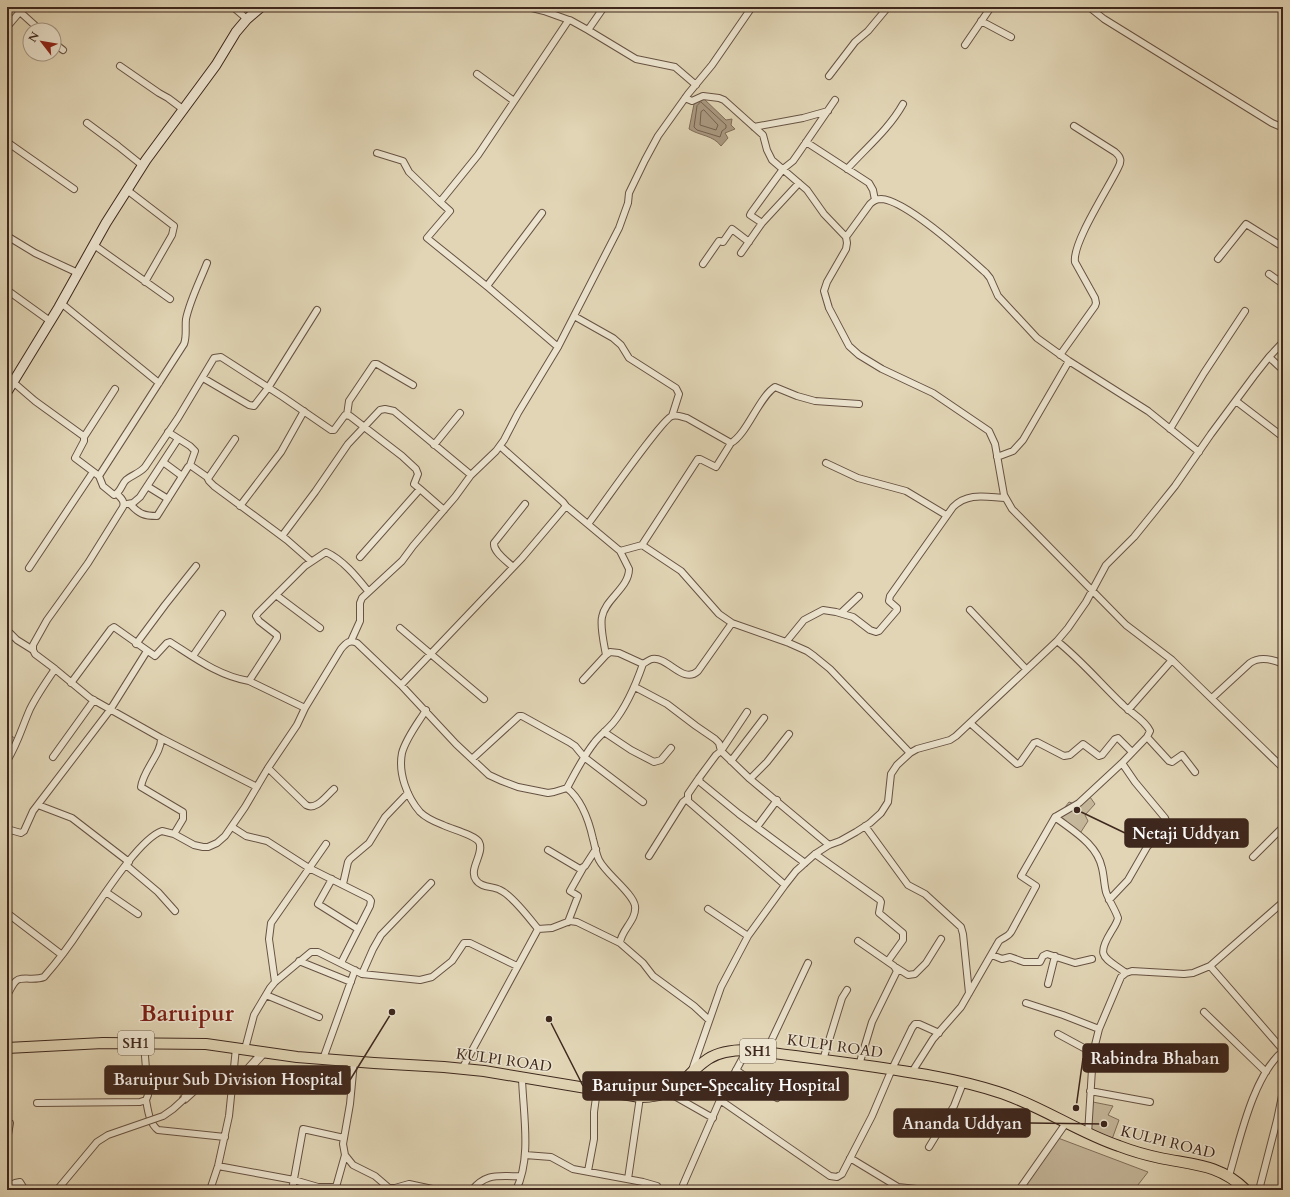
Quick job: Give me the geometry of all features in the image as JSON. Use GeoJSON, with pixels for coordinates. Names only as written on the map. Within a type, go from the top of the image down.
{"type":"FeatureCollection","features":[{"type":"Feature","properties":{"kind":"main road"},"geometry":{"type":"LineString","coordinates":[[7,392],[127,190],[216,65],[236,32],[247,19],[261,7]]}},
{"type":"Feature","properties":{"kind":"main road","name":"KULPI ROAD"},"geometry":{"type":"LineString","coordinates":[[7,1048],[144,1043],[206,1044],[323,1059],[462,1069],[640,1097],[660,1096],[669,1092],[708,1059],[716,1055],[733,1050],[766,1052],[912,1072],[1000,1092],[1088,1134],[1118,1146],[1144,1154],[1208,1167],[1228,1176],[1242,1189]]}},
{"type":"Feature","properties":{"kind":"street"},"geometry":{"type":"LineString","coordinates":[[233,7],[247,19]]}},
{"type":"Feature","properties":{"kind":"street"},"geometry":{"type":"LineString","coordinates":[[528,7],[545,9],[569,20],[636,59],[675,67],[696,85]]}},
{"type":"Feature","properties":{"kind":"street"},"geometry":{"type":"LineString","coordinates":[[588,30],[604,7]]}},
{"type":"Feature","properties":{"kind":"street"},"geometry":{"type":"LineString","coordinates":[[351,642],[360,621],[360,603],[362,598],[402,561],[472,475],[500,446],[558,347],[621,224],[628,202],[629,193],[658,136],[685,98],[712,65],[752,7]]}},
{"type":"Feature","properties":{"kind":"street"},"geometry":{"type":"LineString","coordinates":[[829,76],[855,42],[868,31],[888,7]]}},
{"type":"Feature","properties":{"kind":"street"},"geometry":{"type":"LineString","coordinates":[[965,45],[991,7]]}},
{"type":"Feature","properties":{"kind":"street"},"geometry":{"type":"LineString","coordinates":[[1089,7],[1104,19],[1272,123],[1283,126]]}},
{"type":"Feature","properties":{"kind":"street"},"geometry":{"type":"LineString","coordinates":[[7,27],[21,9],[33,22]]}},
{"type":"Feature","properties":{"kind":"street"},"geometry":{"type":"LineString","coordinates":[[440,202],[478,155],[569,20]]}},
{"type":"Feature","properties":{"kind":"street"},"geometry":{"type":"LineString","coordinates":[[982,21],[1011,37]]}},
{"type":"Feature","properties":{"kind":"street"},"geometry":{"type":"LineString","coordinates":[[120,66],[184,110]]}},
{"type":"Feature","properties":{"kind":"street"},"geometry":{"type":"LineString","coordinates":[[477,74],[514,101]]}},
{"type":"Feature","properties":{"kind":"street"},"geometry":{"type":"LineString","coordinates":[[685,98],[690,101],[703,96],[722,98],[763,135],[767,150],[772,160],[810,194],[824,214],[846,237],[846,249],[827,282],[824,291],[829,308],[849,346],[864,358],[882,369],[933,393],[987,429],[992,435],[1005,498],[1012,509],[1126,625],[1172,660],[1283,768]]}},
{"type":"Feature","properties":{"kind":"street"},"geometry":{"type":"LineString","coordinates":[[762,223],[750,214],[783,169],[792,161],[835,100]]}},
{"type":"Feature","properties":{"kind":"street"},"geometry":{"type":"LineString","coordinates":[[847,169],[895,117],[903,104]]}},
{"type":"Feature","properties":{"kind":"street"},"geometry":{"type":"LineString","coordinates":[[754,127],[803,118],[828,111]]}},
{"type":"Feature","properties":{"kind":"street"},"geometry":{"type":"LineString","coordinates":[[87,123],[143,166]]}},
{"type":"Feature","properties":{"kind":"street"},"geometry":{"type":"LineString","coordinates":[[1060,355],[1096,306],[1095,298],[1075,262],[1074,257],[1084,231],[1121,160],[1115,152],[1074,126]]}},
{"type":"Feature","properties":{"kind":"street"},"geometry":{"type":"LineString","coordinates":[[7,142],[74,189]]}},
{"type":"Feature","properties":{"kind":"street"},"geometry":{"type":"LineString","coordinates":[[806,142],[870,185],[875,200]]}},
{"type":"Feature","properties":{"kind":"street"},"geometry":{"type":"LineString","coordinates":[[377,153],[403,161],[409,172],[450,211],[427,238],[558,347]]}},
{"type":"Feature","properties":{"kind":"street"},"geometry":{"type":"LineString","coordinates":[[741,253],[762,223],[799,183]]}},
{"type":"Feature","properties":{"kind":"street"},"geometry":{"type":"LineString","coordinates":[[127,190],[174,226],[172,235],[145,282]]}},
{"type":"Feature","properties":{"kind":"street"},"geometry":{"type":"LineString","coordinates":[[846,237],[870,204],[875,200],[881,199],[900,206],[950,241],[986,273],[998,296],[1030,332],[1044,344],[1148,411],[1199,452]]}},
{"type":"Feature","properties":{"kind":"street"},"geometry":{"type":"LineString","coordinates":[[486,286],[542,213]]}},
{"type":"Feature","properties":{"kind":"street"},"geometry":{"type":"LineString","coordinates":[[1218,259],[1244,224],[1283,247]]}},
{"type":"Feature","properties":{"kind":"street"},"geometry":{"type":"LineString","coordinates":[[703,264],[719,241],[724,242],[732,229],[749,242]]}},
{"type":"Feature","properties":{"kind":"street"},"geometry":{"type":"LineString","coordinates":[[7,236],[35,253],[78,273]]}},
{"type":"Feature","properties":{"kind":"street"},"geometry":{"type":"LineString","coordinates":[[94,245],[170,299]]}},
{"type":"Feature","properties":{"kind":"street"},"geometry":{"type":"LineString","coordinates":[[99,476],[184,344],[186,339],[188,313],[207,263]]}},
{"type":"Feature","properties":{"kind":"street"},"geometry":{"type":"LineString","coordinates":[[1269,274],[1283,284]]}},
{"type":"Feature","properties":{"kind":"street"},"geometry":{"type":"LineString","coordinates":[[7,290],[50,321]]}},
{"type":"Feature","properties":{"kind":"street"},"geometry":{"type":"LineString","coordinates":[[61,303],[159,383]]}},
{"type":"Feature","properties":{"kind":"street"},"geometry":{"type":"LineString","coordinates":[[202,378],[252,406],[257,405],[317,310]]}},
{"type":"Feature","properties":{"kind":"street"},"geometry":{"type":"LineString","coordinates":[[1170,429],[1204,373],[1245,311]]}},
{"type":"Feature","properties":{"kind":"street"},"geometry":{"type":"LineString","coordinates":[[574,316],[613,338],[621,345],[629,358],[676,388],[679,394],[672,416],[665,422],[647,444],[588,524]]}},
{"type":"Feature","properties":{"kind":"street"},"geometry":{"type":"LineString","coordinates":[[690,1075],[721,987],[748,936],[785,885],[815,854],[865,826],[881,813],[888,802],[891,774],[897,765],[910,753],[917,749],[950,740],[1057,641],[1075,619],[1106,565],[1134,537],[1176,486],[1236,401],[1269,357],[1283,342]]}},
{"type":"Feature","properties":{"kind":"street"},"geometry":{"type":"LineString","coordinates":[[117,494],[125,481],[139,473],[145,467],[178,418],[214,358],[221,357],[331,430],[334,430],[345,415],[347,415],[349,401],[374,364],[377,364],[413,385]]}},
{"type":"Feature","properties":{"kind":"street"},"geometry":{"type":"LineString","coordinates":[[1269,357],[1283,370]]}},
{"type":"Feature","properties":{"kind":"street"},"geometry":{"type":"LineString","coordinates":[[997,456],[1013,451],[1023,440],[1069,361]]}},
{"type":"Feature","properties":{"kind":"street"},"geometry":{"type":"LineString","coordinates":[[13,382],[35,401],[82,434],[84,437]]}},
{"type":"Feature","properties":{"kind":"street"},"geometry":{"type":"LineString","coordinates":[[620,551],[642,545],[698,459],[716,467],[731,443],[738,437],[765,398],[775,387],[797,396],[815,401],[859,404]]}},
{"type":"Feature","properties":{"kind":"street"},"geometry":{"type":"LineString","coordinates":[[115,389],[84,437],[84,441],[74,458],[99,476],[103,486],[114,495],[117,494],[127,504],[146,516],[157,516],[190,465],[195,451],[190,446],[168,432]]}},
{"type":"Feature","properties":{"kind":"street"},"geometry":{"type":"LineString","coordinates":[[1236,401],[1283,436]]}},
{"type":"Feature","properties":{"kind":"street"},"geometry":{"type":"LineString","coordinates":[[282,536],[348,444],[380,410],[385,409],[394,411],[472,475]]}},
{"type":"Feature","properties":{"kind":"street"},"geometry":{"type":"LineString","coordinates":[[240,506],[280,452],[304,412]]}},
{"type":"Feature","properties":{"kind":"street"},"geometry":{"type":"LineString","coordinates":[[434,445],[460,413]]}},
{"type":"Feature","properties":{"kind":"street"},"geometry":{"type":"LineString","coordinates":[[347,415],[364,426],[416,469],[418,474],[414,484],[444,510]]}},
{"type":"Feature","properties":{"kind":"street"},"geometry":{"type":"LineString","coordinates":[[672,416],[687,418],[731,443]]}},
{"type":"Feature","properties":{"kind":"street"},"geometry":{"type":"LineString","coordinates":[[33,650],[33,645],[47,620],[127,504],[137,501],[178,439]]}},
{"type":"Feature","properties":{"kind":"street"},"geometry":{"type":"LineString","coordinates":[[207,477],[211,475],[235,439]]}},
{"type":"Feature","properties":{"kind":"street"},"geometry":{"type":"LineString","coordinates":[[500,446],[566,506],[620,551],[629,569],[629,573],[604,610],[602,618],[606,655]]}},
{"type":"Feature","properties":{"kind":"street"},"geometry":{"type":"LineString","coordinates":[[163,462],[182,476]]}},
{"type":"Feature","properties":{"kind":"street"},"geometry":{"type":"LineString","coordinates":[[826,463],[858,478],[909,492],[946,515]]}},
{"type":"Feature","properties":{"kind":"street"},"geometry":{"type":"LineString","coordinates":[[190,465],[207,477],[214,486],[282,536],[311,561]]}},
{"type":"Feature","properties":{"kind":"street"},"geometry":{"type":"LineString","coordinates":[[29,568],[93,472]]}},
{"type":"Feature","properties":{"kind":"street"},"geometry":{"type":"LineString","coordinates":[[147,486],[168,499]]}},
{"type":"Feature","properties":{"kind":"street"},"geometry":{"type":"LineString","coordinates":[[360,557],[420,489]]}},
{"type":"Feature","properties":{"kind":"street"},"geometry":{"type":"LineString","coordinates":[[786,642],[804,620],[823,610],[853,617],[873,632],[879,631],[897,610],[897,608],[889,601],[891,595],[946,515],[957,502],[967,497],[976,496],[1005,498]]}},
{"type":"Feature","properties":{"kind":"street"},"geometry":{"type":"LineString","coordinates":[[514,567],[496,551],[494,543],[525,504]]}},
{"type":"Feature","properties":{"kind":"street"},"geometry":{"type":"LineString","coordinates":[[401,685],[514,567],[566,506]]}},
{"type":"Feature","properties":{"kind":"street"},"geometry":{"type":"LineString","coordinates":[[642,545],[681,571],[719,614],[732,623],[807,651],[830,669],[910,753]]}},
{"type":"Feature","properties":{"kind":"street"},"geometry":{"type":"LineString","coordinates":[[249,681],[277,638],[275,632],[259,621],[256,616],[311,561],[326,552],[330,554],[350,570],[368,591]]}},
{"type":"Feature","properties":{"kind":"street"},"geometry":{"type":"LineString","coordinates":[[136,644],[168,600],[196,566]]}},
{"type":"Feature","properties":{"kind":"street"},"geometry":{"type":"LineString","coordinates":[[276,596],[320,628]]}},
{"type":"Feature","properties":{"kind":"street"},"geometry":{"type":"LineString","coordinates":[[841,613],[860,596]]}},
{"type":"Feature","properties":{"kind":"street"},"geometry":{"type":"LineString","coordinates":[[970,610],[1026,669]]}},
{"type":"Feature","properties":{"kind":"street"},"geometry":{"type":"LineString","coordinates":[[193,656],[222,614]]}},
{"type":"Feature","properties":{"kind":"street"},"geometry":{"type":"LineString","coordinates":[[7,995],[16,981],[21,978],[30,980],[44,977],[62,955],[127,864],[151,836],[162,831],[174,834],[194,845],[208,847],[217,843],[225,836],[268,768],[297,726],[341,649],[347,642],[357,643],[426,710],[442,730],[489,775],[518,787],[548,793],[566,788],[584,757],[613,723],[635,687],[643,664],[652,659],[658,660],[686,675],[695,674],[732,623]]}},
{"type":"Feature","properties":{"kind":"street"},"geometry":{"type":"LineString","coordinates":[[71,683],[111,628],[114,627],[155,656],[167,643],[170,642],[227,676],[249,681],[306,708]]}},
{"type":"Feature","properties":{"kind":"street"},"geometry":{"type":"LineString","coordinates":[[400,628],[484,699]]}},
{"type":"Feature","properties":{"kind":"street"},"geometry":{"type":"LineString","coordinates":[[7,630],[17,640],[33,650],[71,683],[94,700],[161,738],[257,787]]}},
{"type":"Feature","properties":{"kind":"street"},"geometry":{"type":"LineString","coordinates":[[912,1072],[933,1039],[955,1015],[970,993],[1000,941],[1011,932],[1036,886],[1021,876],[1055,817],[1079,803],[1122,763],[1150,732],[1150,729],[1128,710],[1086,666],[1057,641]]}},
{"type":"Feature","properties":{"kind":"street"},"geometry":{"type":"LineString","coordinates":[[7,829],[21,833],[24,831],[30,816],[110,710],[147,651]]}},
{"type":"Feature","properties":{"kind":"street"},"geometry":{"type":"LineString","coordinates":[[583,680],[610,652],[614,652],[643,664]]}},
{"type":"Feature","properties":{"kind":"street"},"geometry":{"type":"LineString","coordinates":[[1212,698],[1250,663],[1256,660],[1268,659],[1283,664]]}},
{"type":"Feature","properties":{"kind":"street"},"geometry":{"type":"LineString","coordinates":[[1128,710],[1172,660]]}},
{"type":"Feature","properties":{"kind":"street"},"geometry":{"type":"LineString","coordinates":[[7,761],[18,740],[27,715],[55,669]]}},
{"type":"Feature","properties":{"kind":"street"},"geometry":{"type":"LineString","coordinates":[[635,687],[677,710],[696,726],[716,739],[719,743],[721,751],[731,761],[829,845]]}},
{"type":"Feature","properties":{"kind":"street"},"geometry":{"type":"LineString","coordinates":[[53,757],[94,700]]}},
{"type":"Feature","properties":{"kind":"street"},"geometry":{"type":"LineString","coordinates":[[426,710],[402,753],[401,770],[412,801],[421,813],[428,818],[474,837],[479,841],[480,847],[474,872],[476,881],[482,885],[502,890],[538,929]]}},
{"type":"Feature","properties":{"kind":"street"},"geometry":{"type":"LineString","coordinates":[[747,712],[721,751],[688,794],[688,801],[785,885]]}},
{"type":"Feature","properties":{"kind":"street"},"geometry":{"type":"LineString","coordinates":[[472,759],[519,716],[522,716],[575,746],[584,757],[643,802]]}},
{"type":"Feature","properties":{"kind":"street"},"geometry":{"type":"LineString","coordinates":[[731,761],[764,718]]}},
{"type":"Feature","properties":{"kind":"street"},"geometry":{"type":"LineString","coordinates":[[970,723],[1017,764],[1020,763],[1034,743],[1037,742],[1064,756],[1070,755],[1083,744],[1099,756],[1102,755],[1115,739],[1118,738],[1132,752]]}},
{"type":"Feature","properties":{"kind":"street"},"geometry":{"type":"LineString","coordinates":[[604,732],[631,750],[654,762],[661,760],[671,748]]}},
{"type":"Feature","properties":{"kind":"street"},"geometry":{"type":"LineString","coordinates":[[750,778],[768,762],[789,734]]}},
{"type":"Feature","properties":{"kind":"street"},"geometry":{"type":"LineString","coordinates":[[1147,736],[1169,761],[1172,762],[1182,755],[1194,772]]}},
{"type":"Feature","properties":{"kind":"street"},"geometry":{"type":"LineString","coordinates":[[161,738],[161,744],[142,780],[141,787],[183,812],[183,819],[174,834]]}},
{"type":"Feature","properties":{"kind":"street"},"geometry":{"type":"LineString","coordinates":[[1109,900],[1128,880],[1147,847],[1167,826],[1165,818],[1135,782],[1122,763]]}},
{"type":"Feature","properties":{"kind":"street"},"geometry":{"type":"LineString","coordinates":[[268,768],[309,807],[316,805],[334,789]]}},
{"type":"Feature","properties":{"kind":"street"},"geometry":{"type":"LineString","coordinates":[[699,778],[704,786],[805,863]]}},
{"type":"Feature","properties":{"kind":"street"},"geometry":{"type":"LineString","coordinates":[[566,788],[573,793],[584,812],[599,860],[608,873],[631,898],[635,906],[634,915],[621,938],[620,943]]}},
{"type":"Feature","properties":{"kind":"street"},"geometry":{"type":"LineString","coordinates":[[343,884],[350,859],[369,843],[385,817],[408,793]]}},
{"type":"Feature","properties":{"kind":"street"},"geometry":{"type":"LineString","coordinates":[[648,856],[683,802],[688,798]]}},
{"type":"Feature","properties":{"kind":"street"},"geometry":{"type":"LineString","coordinates":[[756,827],[776,800]]}},
{"type":"Feature","properties":{"kind":"street"},"geometry":{"type":"LineString","coordinates":[[38,805],[68,816],[76,821],[158,892],[175,911]]}},
{"type":"Feature","properties":{"kind":"street"},"geometry":{"type":"LineString","coordinates":[[1055,817],[1092,846],[1100,860],[1106,892],[1117,915],[1117,921],[1103,944],[1102,951],[1104,957],[1126,973]]}},
{"type":"Feature","properties":{"kind":"street"},"geometry":{"type":"LineString","coordinates":[[865,826],[908,885],[924,894],[961,927],[964,934],[970,993]]}},
{"type":"Feature","properties":{"kind":"street"},"geometry":{"type":"LineString","coordinates":[[232,827],[246,836],[267,841],[309,868],[366,895],[371,901],[370,906],[341,963]]}},
{"type":"Feature","properties":{"kind":"street"},"geometry":{"type":"LineString","coordinates":[[1253,857],[1283,827]]}},
{"type":"Feature","properties":{"kind":"street"},"geometry":{"type":"LineString","coordinates":[[275,982],[269,939],[271,923],[326,844]]}},
{"type":"Feature","properties":{"kind":"street"},"geometry":{"type":"LineString","coordinates":[[568,922],[578,896],[570,891],[582,868],[596,849]]}},
{"type":"Feature","properties":{"kind":"street"},"geometry":{"type":"LineString","coordinates":[[548,850],[578,869],[582,868]]}},
{"type":"Feature","properties":{"kind":"street"},"geometry":{"type":"LineString","coordinates":[[815,854],[880,900],[879,913],[903,933],[903,940],[888,961]]}},
{"type":"Feature","properties":{"kind":"street"},"geometry":{"type":"LineString","coordinates":[[332,879],[318,904],[358,929]]}},
{"type":"Feature","properties":{"kind":"street"},"geometry":{"type":"LineString","coordinates":[[362,974],[381,935],[431,883]]}},
{"type":"Feature","properties":{"kind":"street"},"geometry":{"type":"LineString","coordinates":[[106,892],[138,914]]}},
{"type":"Feature","properties":{"kind":"street"},"geometry":{"type":"LineString","coordinates":[[1088,1134],[1093,1053],[1099,1029],[1121,977],[1126,973],[1142,971],[1184,974],[1194,973],[1210,966],[1283,902]]}},
{"type":"Feature","properties":{"kind":"street"},"geometry":{"type":"LineString","coordinates":[[708,909],[748,936]]}},
{"type":"Feature","properties":{"kind":"street"},"geometry":{"type":"LineString","coordinates":[[7,912],[62,955]]}},
{"type":"Feature","properties":{"kind":"street"},"geometry":{"type":"LineString","coordinates":[[538,929],[552,928],[568,922],[577,922],[620,943],[643,963],[653,976],[694,1006],[709,1020]]}},
{"type":"Feature","properties":{"kind":"street"},"geometry":{"type":"LineString","coordinates":[[462,1069],[538,929]]}},
{"type":"Feature","properties":{"kind":"street"},"geometry":{"type":"LineString","coordinates":[[858,941],[908,975],[915,974],[926,963],[941,939]]}},
{"type":"Feature","properties":{"kind":"street"},"geometry":{"type":"LineString","coordinates":[[210,1190],[225,1137],[229,1116],[232,1082],[241,1049],[254,1016],[275,982],[311,952],[318,952],[362,974],[420,980],[432,977],[452,961],[464,943],[470,943],[517,966]]}},
{"type":"Feature","properties":{"kind":"street"},"geometry":{"type":"LineString","coordinates":[[992,955],[1002,959],[1010,957],[1024,962],[1037,963],[1040,962],[1043,956],[1047,954],[1075,962],[1092,959]]}},
{"type":"Feature","properties":{"kind":"street"},"geometry":{"type":"LineString","coordinates":[[1048,984],[1055,956]]}},
{"type":"Feature","properties":{"kind":"street"},"geometry":{"type":"LineString","coordinates":[[299,961],[351,982]]}},
{"type":"Feature","properties":{"kind":"street"},"geometry":{"type":"LineString","coordinates":[[766,1052],[808,963]]}},
{"type":"Feature","properties":{"kind":"street"},"geometry":{"type":"LineString","coordinates":[[1210,966],[1283,1050],[1257,1086],[1228,1176]]}},
{"type":"Feature","properties":{"kind":"street"},"geometry":{"type":"LineString","coordinates":[[860,1065],[872,1022],[896,974],[897,968]]}},
{"type":"Feature","properties":{"kind":"street"},"geometry":{"type":"LineString","coordinates":[[323,1059],[355,970]]}},
{"type":"Feature","properties":{"kind":"street"},"geometry":{"type":"LineString","coordinates":[[823,1060],[842,998],[847,990]]}},
{"type":"Feature","properties":{"kind":"street"},"geometry":{"type":"LineString","coordinates":[[266,995],[319,1017]]}},
{"type":"Feature","properties":{"kind":"street"},"geometry":{"type":"LineString","coordinates":[[1026,1003],[1099,1029]]}},
{"type":"Feature","properties":{"kind":"street"},"geometry":{"type":"LineString","coordinates":[[1204,1012],[1266,1072]]}},
{"type":"Feature","properties":{"kind":"street"},"geometry":{"type":"LineString","coordinates":[[720,1100],[830,1176],[837,1177],[842,1174],[872,1116],[892,1069],[915,1024],[919,1024],[939,1033]]}},
{"type":"Feature","properties":{"kind":"street"},"geometry":{"type":"LineString","coordinates":[[1058,1034],[1093,1053]]}},
{"type":"Feature","properties":{"kind":"street"},"geometry":{"type":"LineString","coordinates":[[144,1043],[148,1095],[146,1100],[154,1127],[158,1130],[225,1137]]}},
{"type":"Feature","properties":{"kind":"street"},"geometry":{"type":"LineString","coordinates":[[682,1190],[682,1185],[720,1100],[747,1050]]}},
{"type":"Feature","properties":{"kind":"street"},"geometry":{"type":"LineString","coordinates":[[58,1190],[97,1142],[108,1135],[163,1116],[173,1109],[195,1088],[208,1084],[232,1082],[243,1075],[264,1052]]}},
{"type":"Feature","properties":{"kind":"street"},"geometry":{"type":"LineString","coordinates":[[218,1166],[294,1180],[318,1187],[336,1186],[345,1155],[343,1144],[350,1104],[354,1062]]}},
{"type":"Feature","properties":{"kind":"street"},"geometry":{"type":"LineString","coordinates":[[736,1070],[777,1098]]}},
{"type":"Feature","properties":{"kind":"street"},"geometry":{"type":"LineString","coordinates":[[516,1190],[525,1155],[526,1142],[522,1078]]}},
{"type":"Feature","properties":{"kind":"street"},"geometry":{"type":"LineString","coordinates":[[929,1147],[954,1106],[963,1083]]}},
{"type":"Feature","properties":{"kind":"street"},"geometry":{"type":"LineString","coordinates":[[588,1171],[594,1139],[594,1112],[597,1090]]}},
{"type":"Feature","properties":{"kind":"street"},"geometry":{"type":"LineString","coordinates":[[1090,1091],[1150,1102]]}},
{"type":"Feature","properties":{"kind":"street"},"geometry":{"type":"LineString","coordinates":[[1259,1190],[1283,1091]]}},
{"type":"Feature","properties":{"kind":"street"},"geometry":{"type":"LineString","coordinates":[[669,1092],[713,1118]]}},
{"type":"Feature","properties":{"kind":"street"},"geometry":{"type":"LineString","coordinates":[[628,1179],[640,1097]]}},
{"type":"Feature","properties":{"kind":"street"},"geometry":{"type":"LineString","coordinates":[[37,1103],[140,1102],[146,1100]]}},
{"type":"Feature","properties":{"kind":"street"},"geometry":{"type":"LineString","coordinates":[[7,1122],[10,1123],[7,1140]]}},
{"type":"Feature","properties":{"kind":"street"},"geometry":{"type":"LineString","coordinates":[[1018,1190],[1066,1123]]}},
{"type":"Feature","properties":{"kind":"street"},"geometry":{"type":"LineString","coordinates":[[292,1190],[303,1129],[344,1138]]}},
{"type":"Feature","properties":{"kind":"street"},"geometry":{"type":"LineString","coordinates":[[345,1155],[353,1165],[375,1176],[389,1189],[409,1184],[437,1190]]}},
{"type":"Feature","properties":{"kind":"street"},"geometry":{"type":"LineString","coordinates":[[525,1155],[551,1157],[573,1169],[657,1186]]}},
{"type":"Feature","properties":{"kind":"street"},"geometry":{"type":"LineString","coordinates":[[850,1158],[898,1187],[926,1190]]}},
{"type":"Feature","properties":{"kind":"street"},"geometry":{"type":"LineString","coordinates":[[472,1190],[484,1178],[492,1176],[520,1176]]}},
{"type":"Feature","properties":{"kind":"street"},"geometry":{"type":"LineString","coordinates":[[7,1187],[20,1182],[26,1190]]}},
{"type":"Feature","properties":{"kind":"shaded area"},"geometry":{"type":"Polygon","coordinates":[[[7,734],[17,739],[7,755],[7,734]]]}},
{"type":"Feature","properties":{"kind":"shaded area"},"geometry":{"type":"Polygon","coordinates":[[[1090,797],[1095,804],[1085,815],[1088,821],[1079,835],[1058,816],[1069,802],[1075,804],[1090,797]]]}},
{"type":"Feature","properties":{"kind":"shaded area"},"geometry":{"type":"Polygon","coordinates":[[[1093,1102],[1113,1106],[1108,1115],[1119,1120],[1111,1142],[1090,1128],[1093,1102]]]}},
{"type":"Feature","properties":{"kind":"shaded area"},"geometry":{"type":"Polygon","coordinates":[[[1058,1138],[1148,1172],[1134,1190],[1020,1190],[1058,1138]]]}},
{"type":"Feature","properties":{"kind":"water"},"geometry":{"type":"Polygon","coordinates":[[[702,97],[726,120],[732,119],[731,125],[735,129],[725,133],[728,138],[721,146],[718,142],[689,129],[694,104],[699,98],[702,97]]]}},
{"type":"Feature","properties":{"kind":"place","name":"Netaji Uddyan"},"geometry":{"type":"Point","coordinates":[1077,810]}},
{"type":"Feature","properties":{"kind":"place","name":"Baruipur Sub Division Hospital"},"geometry":{"type":"Point","coordinates":[392,1012]}},
{"type":"Feature","properties":{"kind":"place","name":"Baruipur Super-Specality Hospital"},"geometry":{"type":"Point","coordinates":[549,1019]}},
{"type":"Feature","properties":{"kind":"place","name":"Rabindra Bhaban"},"geometry":{"type":"Point","coordinates":[1076,1108]}},
{"type":"Feature","properties":{"kind":"place","name":"Ananda Uddyan"},"geometry":{"type":"Point","coordinates":[1104,1124]}},
{"type":"Feature","properties":{"kind":"district","name":"Baruipur"},"geometry":{"type":"Point","coordinates":[187,1013]}}]}
